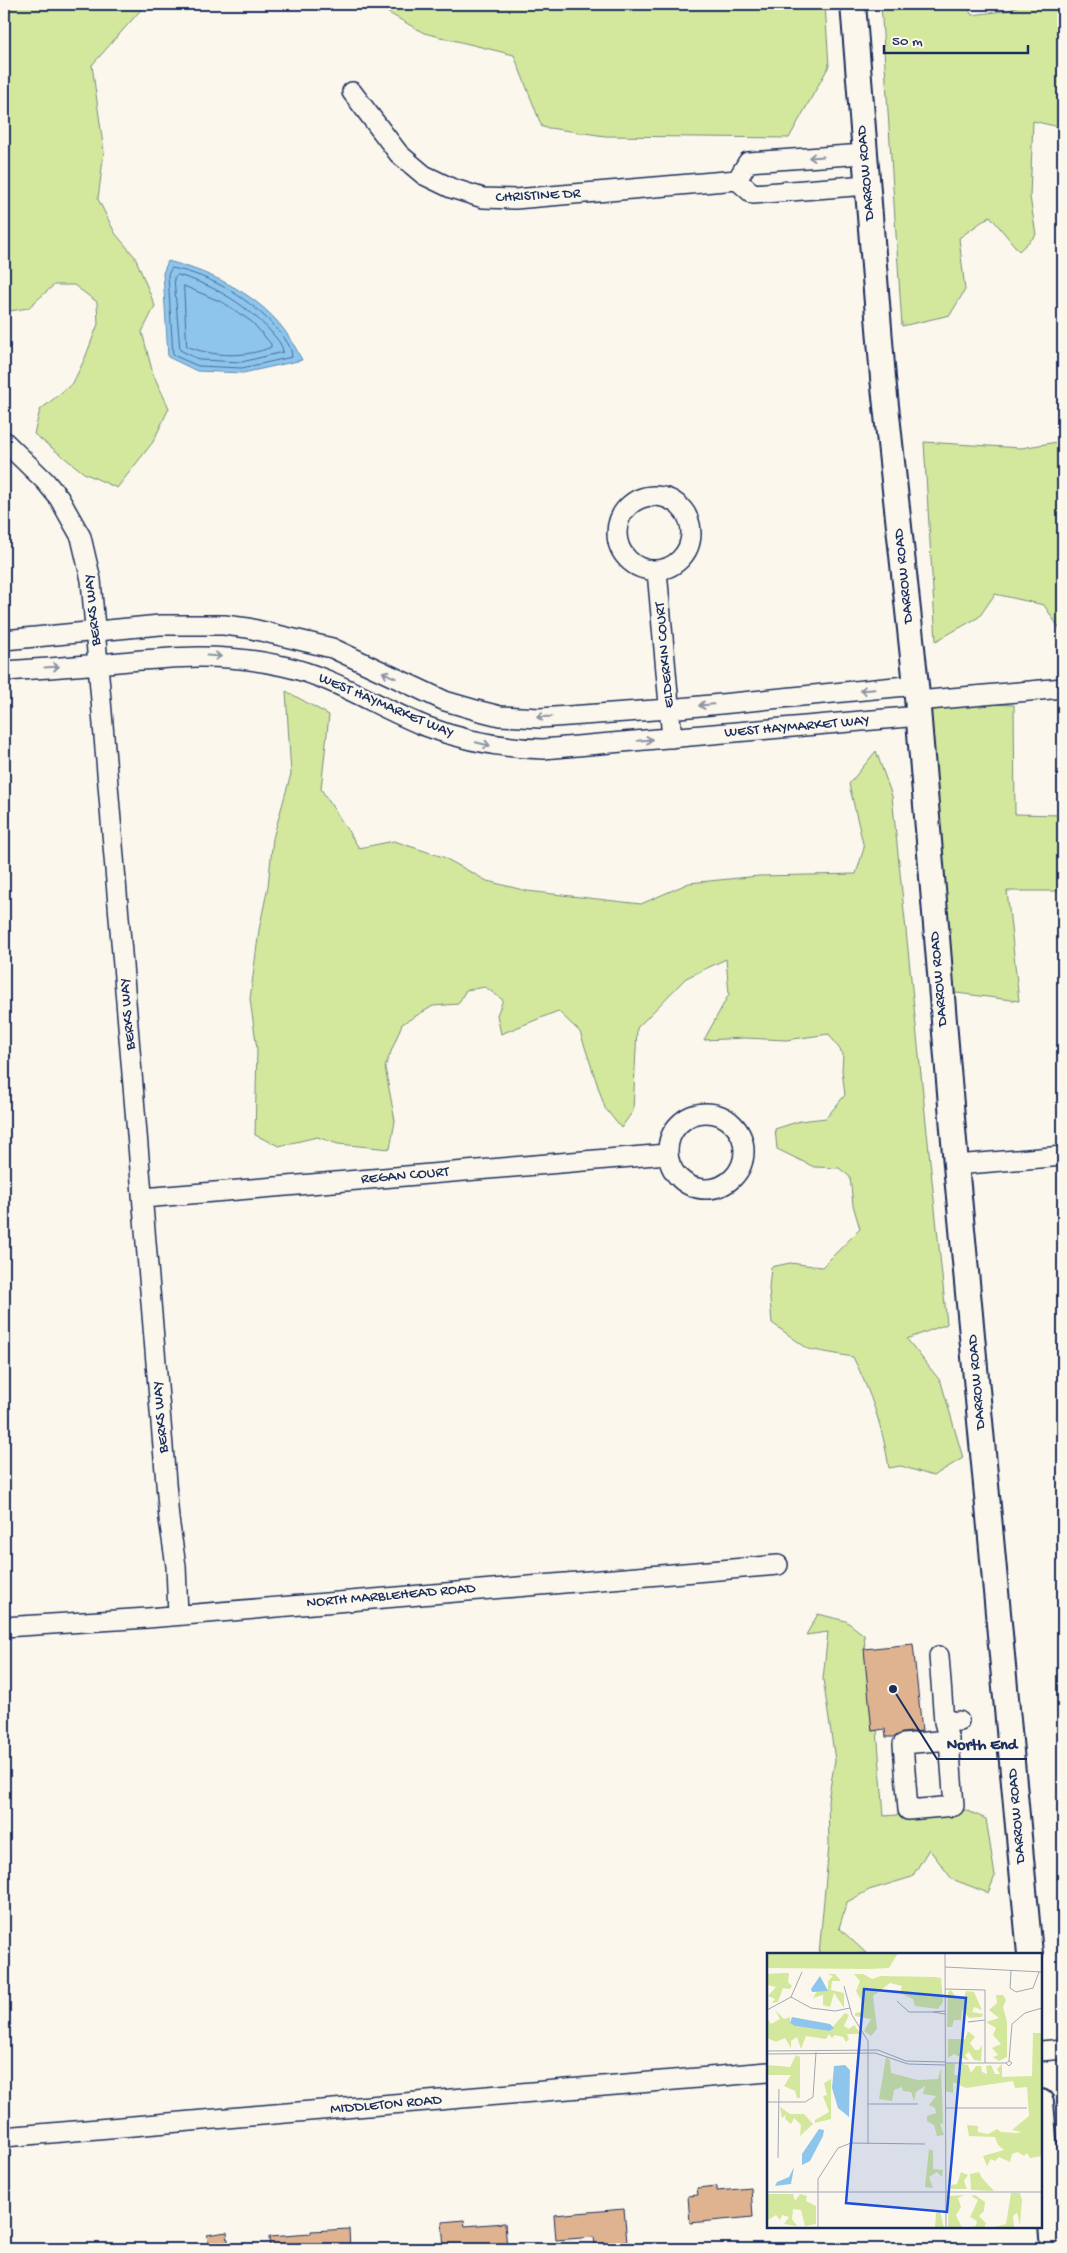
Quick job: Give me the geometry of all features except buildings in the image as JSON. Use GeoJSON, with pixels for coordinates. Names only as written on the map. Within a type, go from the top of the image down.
{"type":"FeatureCollection","features":[{"type":"Feature","properties":{"kind":"main road","name":"DARROW ROAD"},"geometry":{"type":"LineString","coordinates":[[853,4],[883,378],[917,701],[956,1165],[1030,1953]]}},
{"type":"Feature","properties":{"kind":"main road"},"geometry":{"type":"LineString","coordinates":[[1042,2114],[1053,2249]]}},
{"type":"Feature","properties":{"kind":"street","name":"CHRISTINE DR"},"geometry":{"type":"LineString","coordinates":[[352,92],[399,154],[424,175],[451,188],[483,198],[515,199],[737,180]]}},
{"type":"Feature","properties":{"kind":"street"},"geometry":{"type":"LineString","coordinates":[[864,154],[748,162],[737,180],[753,194],[867,185]]}},
{"type":"Feature","properties":{"kind":"street","name":"BERKS WAY"},"geometry":{"type":"LineString","coordinates":[[4,442],[54,493],[81,537],[91,580],[169,1519],[176,1566],[178,1615]]}},
{"type":"Feature","properties":{"kind":"street"},"geometry":{"type":"LineString","coordinates":[[650,495],[670,498],[685,511],[692,530],[688,549],[676,565],[657,571],[637,568],[622,555],[616,537],[619,517],[632,502],[650,495]]}},
{"type":"Feature","properties":{"kind":"street","name":"ELDERKIN COURT"},"geometry":{"type":"LineString","coordinates":[[657,571],[672,738]]}},
{"type":"Feature","properties":{"kind":"street","name":"WEST HAYMARKET WAY"},"geometry":{"type":"LineString","coordinates":[[4,640],[195,624],[224,625],[272,632],[332,648],[445,701],[500,716],[548,718],[669,709],[917,701]]}},
{"type":"Feature","properties":{"kind":"street","name":"WEST HAYMARKET WAY"},"geometry":{"type":"LineString","coordinates":[[4,671],[174,656],[213,656],[283,666],[313,674],[424,725],[466,740],[495,746],[544,749],[672,738],[917,701]]}},
{"type":"Feature","properties":{"kind":"street"},"geometry":{"type":"LineString","coordinates":[[917,701],[1063,688]]}},
{"type":"Feature","properties":{"kind":"street"},"geometry":{"type":"LineString","coordinates":[[702,1112],[722,1116],[738,1128],[744,1148],[741,1168],[728,1183],[709,1190],[689,1186],[684,1182],[674,1173],[667,1154],[670,1134],[674,1129],[683,1119],[702,1112]]}},
{"type":"Feature","properties":{"kind":"street","name":"REGAN COURT"},"geometry":{"type":"LineString","coordinates":[[143,1198],[667,1154]]}},
{"type":"Feature","properties":{"kind":"street"},"geometry":{"type":"LineString","coordinates":[[956,1165],[1063,1156]]}},
{"type":"Feature","properties":{"kind":"street","name":"NORTH MARBLEHEAD ROAD"},"geometry":{"type":"LineString","coordinates":[[4,1627],[178,1615],[778,1565]]}},
{"type":"Feature","properties":{"kind":"street"},"geometry":{"type":"LineString","coordinates":[[939,1656],[951,1728]]}},
{"type":"Feature","properties":{"kind":"street"},"geometry":{"type":"LineString","coordinates":[[1042,2052],[1063,2049]]}},
{"type":"Feature","properties":{"kind":"street","name":"MIDDLETON ROAD"},"geometry":{"type":"LineString","coordinates":[[4,2138],[767,2072]]}},
{"type":"Feature","properties":{"kind":"green space"},"geometry":{"type":"Polygon","coordinates":[[[4,4],[146,4],[92,65],[104,152],[98,199],[115,233],[135,257],[155,306],[142,332],[153,374],[169,408],[153,442],[117,488],[84,473],[34,434],[40,410],[73,383],[85,358],[98,324],[97,302],[74,285],[54,285],[28,308],[4,312],[4,4]]]}},
{"type":"Feature","properties":{"kind":"green space"},"geometry":{"type":"Polygon","coordinates":[[[378,4],[825,4],[829,66],[789,138],[605,136],[542,127],[514,55],[424,33],[378,7],[378,4]]]}},
{"type":"Feature","properties":{"kind":"green space"},"geometry":{"type":"Polygon","coordinates":[[[881,4],[965,4],[972,15],[1011,10],[1021,4],[1063,4],[1063,128],[1033,121],[1030,197],[1036,235],[1019,251],[990,216],[959,238],[965,290],[950,315],[902,326],[881,4]]]}},
{"type":"Feature","properties":{"kind":"green space"},"geometry":{"type":"Polygon","coordinates":[[[1063,441],[1063,634],[1044,605],[995,594],[979,617],[936,641],[924,442],[1021,448],[1063,441]]]}},
{"type":"Feature","properties":{"kind":"green space"},"geometry":{"type":"Polygon","coordinates":[[[286,691],[329,715],[321,789],[359,848],[394,841],[443,857],[487,881],[527,891],[641,904],[689,883],[759,876],[856,874],[864,848],[849,784],[876,751],[892,796],[947,1324],[907,1339],[941,1382],[963,1458],[933,1476],[901,1466],[889,1468],[875,1411],[853,1357],[808,1349],[772,1323],[769,1288],[771,1267],[790,1263],[822,1267],[860,1229],[853,1205],[850,1177],[839,1168],[814,1167],[777,1149],[775,1129],[800,1121],[826,1118],[845,1095],[842,1070],[843,1054],[829,1034],[786,1040],[745,1038],[704,1040],[729,994],[726,959],[686,978],[637,1028],[633,1111],[621,1128],[605,1108],[580,1032],[558,1011],[501,1034],[497,1015],[503,1000],[485,987],[466,990],[458,1004],[433,1006],[402,1024],[385,1067],[395,1121],[390,1149],[338,1144],[317,1137],[279,1146],[255,1135],[257,1049],[250,999],[259,930],[268,886],[273,838],[291,774],[286,691]]]}},
{"type":"Feature","properties":{"kind":"green space"},"geometry":{"type":"Polygon","coordinates":[[[917,701],[1014,705],[1015,814],[1063,815],[1063,891],[1007,891],[1019,1001],[941,991],[917,701]]]}},
{"type":"Feature","properties":{"kind":"green space"},"geometry":{"type":"Polygon","coordinates":[[[818,1614],[846,1621],[864,1635],[872,1731],[877,1730],[884,1816],[966,1810],[986,1819],[995,1876],[988,1893],[952,1879],[929,1849],[912,1877],[869,1890],[847,1902],[839,1928],[866,1953],[819,1953],[829,1845],[828,1800],[835,1760],[823,1679],[828,1632],[806,1635],[818,1614]]]}},
{"type":"Feature","properties":{"kind":"water"},"geometry":{"type":"Polygon","coordinates":[[[168,261],[202,272],[236,288],[251,298],[278,322],[302,360],[243,373],[197,371],[168,357],[163,273],[168,261]]]}},
{"type":"Feature","properties":{"kind":"place","name":"North End"},"geometry":{"type":"Point","coordinates":[893,1689]}}]}
